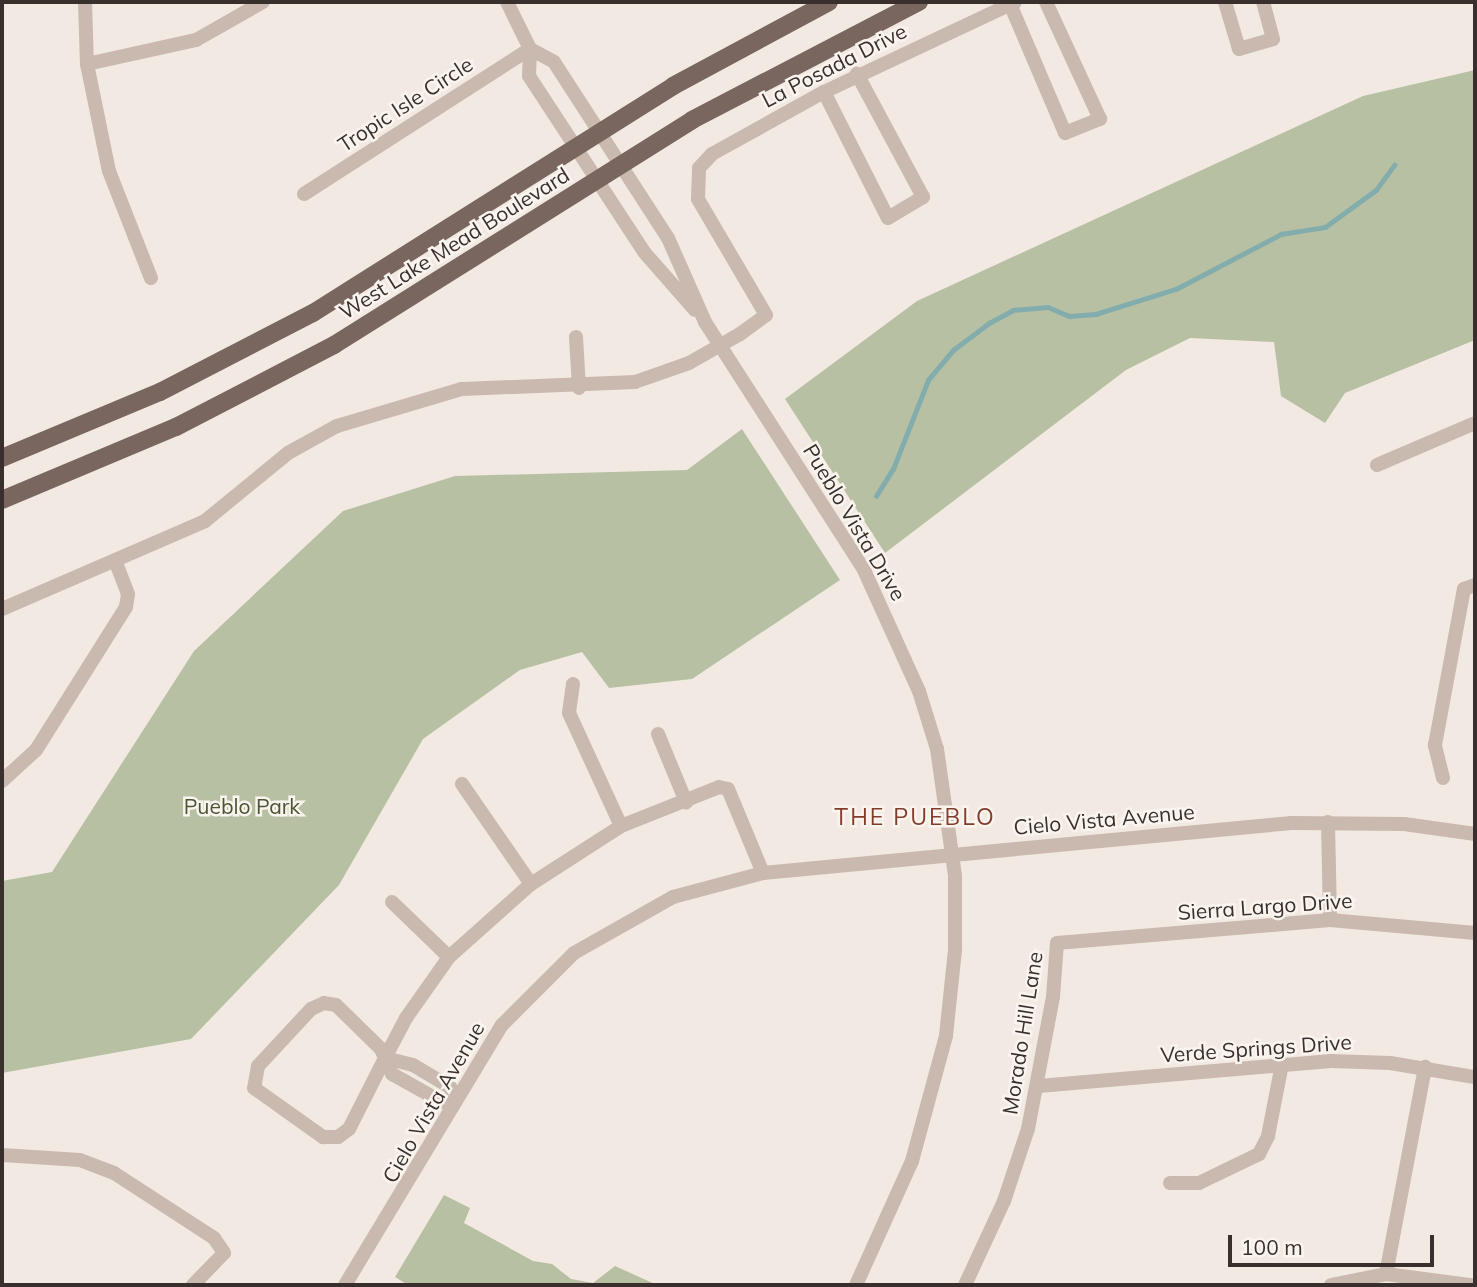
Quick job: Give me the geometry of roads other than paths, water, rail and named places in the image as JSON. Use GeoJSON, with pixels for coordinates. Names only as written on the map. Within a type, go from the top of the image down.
{"type":"FeatureCollection","features":[{"type":"Feature","properties":{"kind":"main road","name":"West Lake Mead Boulevard"},"geometry":{"type":"LineString","coordinates":[[2,458],[160,392],[313,313],[600,132],[828,2]]}},
{"type":"Feature","properties":{"kind":"main road","name":"West Lake Mead Boulevard"},"geometry":{"type":"LineString","coordinates":[[2,500],[176,427],[334,345],[621,164],[775,74],[919,2]]}},
{"type":"Feature","properties":{"kind":"street"},"geometry":{"type":"LineString","coordinates":[[85,2],[87,64],[109,171],[151,278]]}},
{"type":"Feature","properties":{"kind":"street"},"geometry":{"type":"LineString","coordinates":[[87,64],[196,40],[263,2]]}},
{"type":"Feature","properties":{"kind":"street","name":"Pueblo Vista Drive"},"geometry":{"type":"LineString","coordinates":[[507,2],[530,49],[529,76],[644,251],[705,322]]}},
{"type":"Feature","properties":{"kind":"street"},"geometry":{"type":"LineString","coordinates":[[1013,3],[1065,133],[1100,119],[1046,2]]}},
{"type":"Feature","properties":{"kind":"street"},"geometry":{"type":"LineString","coordinates":[[1225,2],[1240,49],[1273,39],[1263,2]]}},
{"type":"Feature","properties":{"kind":"street","name":"La Posada Drive"},"geometry":{"type":"LineString","coordinates":[[719,345],[766,315],[698,199],[699,168],[712,154],[857,74],[1013,3]]}},
{"type":"Feature","properties":{"kind":"street","name":"Pueblo Vista Drive"},"geometry":{"type":"LineString","coordinates":[[530,49],[554,62],[621,164],[668,238],[705,322],[861,564],[893,626],[934,739],[954,854],[956,950],[940,1067],[912,1161],[856,1285]]}},
{"type":"Feature","properties":{"kind":"street","name":"Tropic Isle Circle"},"geometry":{"type":"LineString","coordinates":[[304,194],[530,49]]}},
{"type":"Feature","properties":{"kind":"street"},"geometry":{"type":"LineString","coordinates":[[824,92],[888,218],[923,197],[857,74]]}},
{"type":"Feature","properties":{"kind":"street"},"geometry":{"type":"LineString","coordinates":[[576,337],[579,388]]}},
{"type":"Feature","properties":{"kind":"street"},"geometry":{"type":"LineString","coordinates":[[2,609],[205,521],[288,453],[337,426],[462,389],[579,388],[647,378],[719,345]]}},
{"type":"Feature","properties":{"kind":"street"},"geometry":{"type":"LineString","coordinates":[[1377,465],[1475,424]]}},
{"type":"Feature","properties":{"kind":"street"},"geometry":{"type":"LineString","coordinates":[[2,781],[36,750],[126,607],[128,594],[115,560]]}},
{"type":"Feature","properties":{"kind":"street"},"geometry":{"type":"LineString","coordinates":[[1443,778],[1435,745],[1464,589],[1475,584]]}},
{"type":"Feature","properties":{"kind":"street"},"geometry":{"type":"LineString","coordinates":[[573,684],[569,713],[621,826]]}},
{"type":"Feature","properties":{"kind":"street"},"geometry":{"type":"LineString","coordinates":[[658,734],[686,802]]}},
{"type":"Feature","properties":{"kind":"street"},"geometry":{"type":"LineString","coordinates":[[462,784],[531,884]]}},
{"type":"Feature","properties":{"kind":"street"},"geometry":{"type":"LineString","coordinates":[[385,1058],[403,1059],[425,1072],[450,1087],[456,1100],[442,1102],[392,1074],[385,1058],[336,1005],[324,1003],[312,1009],[258,1066],[253,1081],[260,1096],[323,1137],[338,1137],[349,1129],[385,1058],[449,957],[531,884],[621,826],[719,787],[728,789],[763,873]]}},
{"type":"Feature","properties":{"kind":"street"},"geometry":{"type":"LineString","coordinates":[[1328,822],[1330,920]]}},
{"type":"Feature","properties":{"kind":"street","name":"Cielo Vista Avenue"},"geometry":{"type":"LineString","coordinates":[[345,1285],[502,1025],[574,953],[673,897],[763,873],[1328,822],[1475,834]]}},
{"type":"Feature","properties":{"kind":"street"},"geometry":{"type":"LineString","coordinates":[[392,902],[449,957]]}},
{"type":"Feature","properties":{"kind":"street","name":"Sierra Largo Drive"},"geometry":{"type":"LineString","coordinates":[[1057,943],[1330,920],[1475,933]]}},
{"type":"Feature","properties":{"kind":"street","name":"Morado Hill Lane"},"geometry":{"type":"LineString","coordinates":[[965,1285],[1004,1201],[1039,1086],[1057,943]]}},
{"type":"Feature","properties":{"kind":"street","name":"Verde Springs Drive"},"geometry":{"type":"LineString","coordinates":[[1039,1086],[1331,1061],[1425,1067],[1475,1077]]}},
{"type":"Feature","properties":{"kind":"street"},"geometry":{"type":"LineString","coordinates":[[1170,1183],[1199,1183],[1259,1154],[1268,1136],[1282,1064]]}},
{"type":"Feature","properties":{"kind":"street"},"geometry":{"type":"LineString","coordinates":[[1386,1274],[1425,1067]]}},
{"type":"Feature","properties":{"kind":"street"},"geometry":{"type":"LineString","coordinates":[[417,1088],[425,1072]]}},
{"type":"Feature","properties":{"kind":"street"},"geometry":{"type":"LineString","coordinates":[[2,1154],[43,1153],[114,1173],[214,1238],[224,1253],[193,1285]]}},
{"type":"Feature","properties":{"kind":"street"},"geometry":{"type":"LineString","coordinates":[[1331,1285],[1386,1274],[1471,1285]]}},
{"type":"Feature","properties":{"kind":"waterway"},"geometry":{"type":"LineString","coordinates":[[876,496],[893,469],[928,380],[953,350],[989,323],[1013,310],[1048,307],[1069,316],[1096,314],[1176,289],[1281,234],[1325,227],[1376,190],[1394,165]]}},
{"type":"Feature","properties":{"kind":"district","name":"THE PUEBLO"},"geometry":{"type":"Point","coordinates":[915,817]}},
{"type":"Feature","properties":{"kind":"park label","name":"Pueblo Park"},"geometry":{"type":"Point","coordinates":[242,806]}}]}
